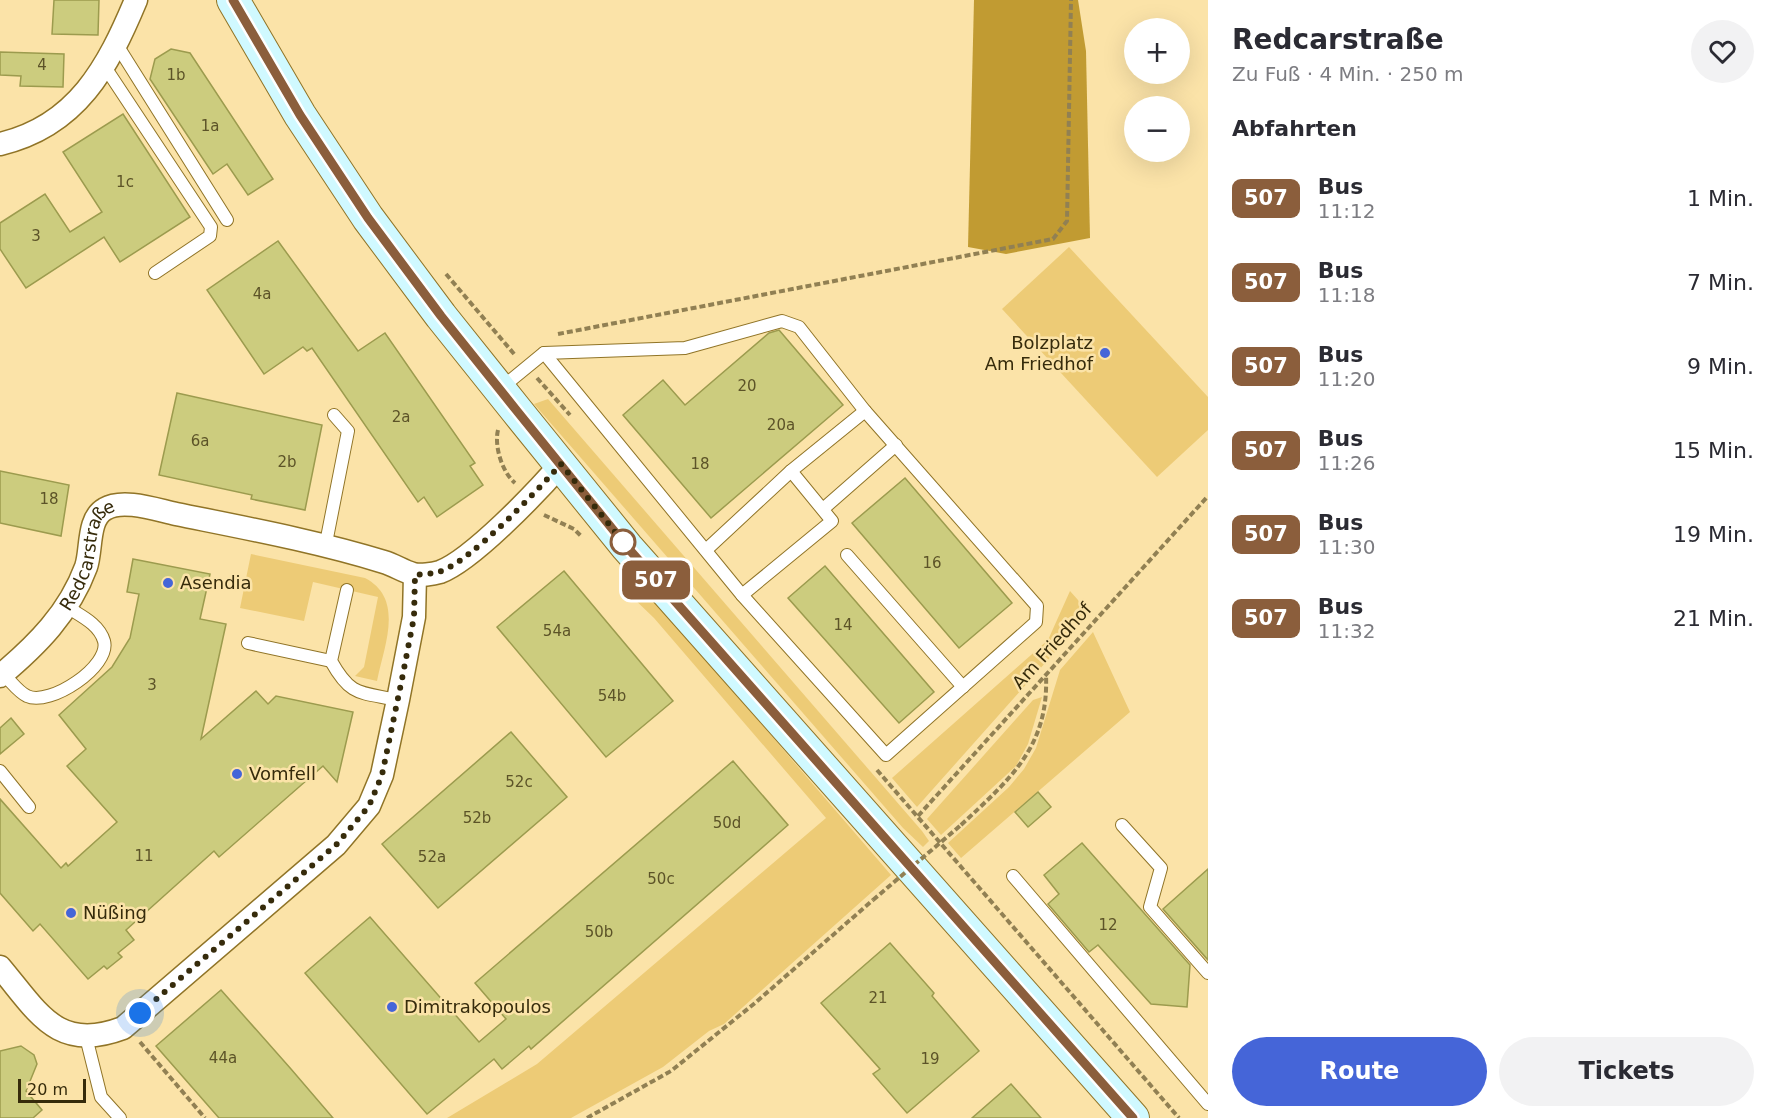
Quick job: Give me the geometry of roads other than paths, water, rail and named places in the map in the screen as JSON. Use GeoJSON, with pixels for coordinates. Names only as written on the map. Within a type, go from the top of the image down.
{"type":"FeatureCollection","features":[{"type":"Feature","properties":{"kind":"main road"},"geometry":{"type":"LineString","coordinates":[[233,0],[300,115],[368,218],[441,316],[627,547],[1133,1118]]}},
{"type":"Feature","properties":{"kind":"street"},"geometry":{"type":"LineString","coordinates":[[0,144],[33,132],[57,118],[87,90],[105,67],[117,45],[136,0]]}},
{"type":"Feature","properties":{"kind":"street"},"geometry":{"type":"LineString","coordinates":[[0,967],[34,1007],[59,1030],[74,1036],[86,1037],[123,1028],[336,845],[357,823],[376,792],[382,775],[414,617],[415,575],[438,572],[455,564],[502,525],[561,464]]}},
{"type":"Feature","properties":{"kind":"street","name":"Redcarstraße"},"geometry":{"type":"LineString","coordinates":[[1,675],[49,632],[67,607],[86,566],[95,521],[103,510],[117,505],[148,508],[326,548],[385,562],[415,575]]}},
{"type":"Feature","properties":{"kind":"lane"},"geometry":{"type":"LineString","coordinates":[[117,45],[227,220]]}},
{"type":"Feature","properties":{"kind":"lane"},"geometry":{"type":"LineString","coordinates":[[105,67],[211,228],[210,236],[155,273]]}},
{"type":"Feature","properties":{"kind":"lane"},"geometry":{"type":"LineString","coordinates":[[500,389],[544,353],[685,348],[782,321],[799,327],[865,411],[1037,606],[1036,622],[886,755],[742,595],[544,353]]}},
{"type":"Feature","properties":{"kind":"lane"},"geometry":{"type":"LineString","coordinates":[[706,550],[791,471],[865,411]]}},
{"type":"Feature","properties":{"kind":"lane"},"geometry":{"type":"LineString","coordinates":[[326,548],[348,431],[334,415]]}},
{"type":"Feature","properties":{"kind":"lane"},"geometry":{"type":"LineString","coordinates":[[823,510],[896,445]]}},
{"type":"Feature","properties":{"kind":"lane"},"geometry":{"type":"LineString","coordinates":[[742,595],[832,521],[791,471]]}},
{"type":"Feature","properties":{"kind":"lane"},"geometry":{"type":"LineString","coordinates":[[848,555],[963,687]]}},
{"type":"Feature","properties":{"kind":"lane"},"geometry":{"type":"LineString","coordinates":[[347,590],[331,661],[344,684],[360,692],[398,699]]}},
{"type":"Feature","properties":{"kind":"lane"},"geometry":{"type":"LineString","coordinates":[[1,675],[27,696],[40,698],[61,693],[97,664],[104,655],[104,643],[100,634],[94,625],[67,607]]}},
{"type":"Feature","properties":{"kind":"lane"},"geometry":{"type":"LineString","coordinates":[[248,643],[331,661]]}},
{"type":"Feature","properties":{"kind":"lane"},"geometry":{"type":"LineString","coordinates":[[0,771],[29,807]]}},
{"type":"Feature","properties":{"kind":"lane"},"geometry":{"type":"LineString","coordinates":[[1122,825],[1161,868],[1150,907],[1208,973]]}},
{"type":"Feature","properties":{"kind":"lane"},"geometry":{"type":"LineString","coordinates":[[1013,876],[1208,1104]]}},
{"type":"Feature","properties":{"kind":"lane"},"geometry":{"type":"LineString","coordinates":[[86,1037],[101,1096],[120,1118]]}},
{"type":"Feature","properties":{"kind":"place","name":"Bolzplatz Am Friedhof"},"geometry":{"type":"Point","coordinates":[1105,353]}},
{"type":"Feature","properties":{"kind":"place","name":"Asendia"},"geometry":{"type":"Point","coordinates":[168,583]}},
{"type":"Feature","properties":{"kind":"place","name":"Vomfell"},"geometry":{"type":"Point","coordinates":[237,774]}},
{"type":"Feature","properties":{"kind":"place","name":"Nüßing"},"geometry":{"type":"Point","coordinates":[71,913]}},
{"type":"Feature","properties":{"kind":"place","name":"Dimitrakopoulos"},"geometry":{"type":"Point","coordinates":[392,1007]}}]}
